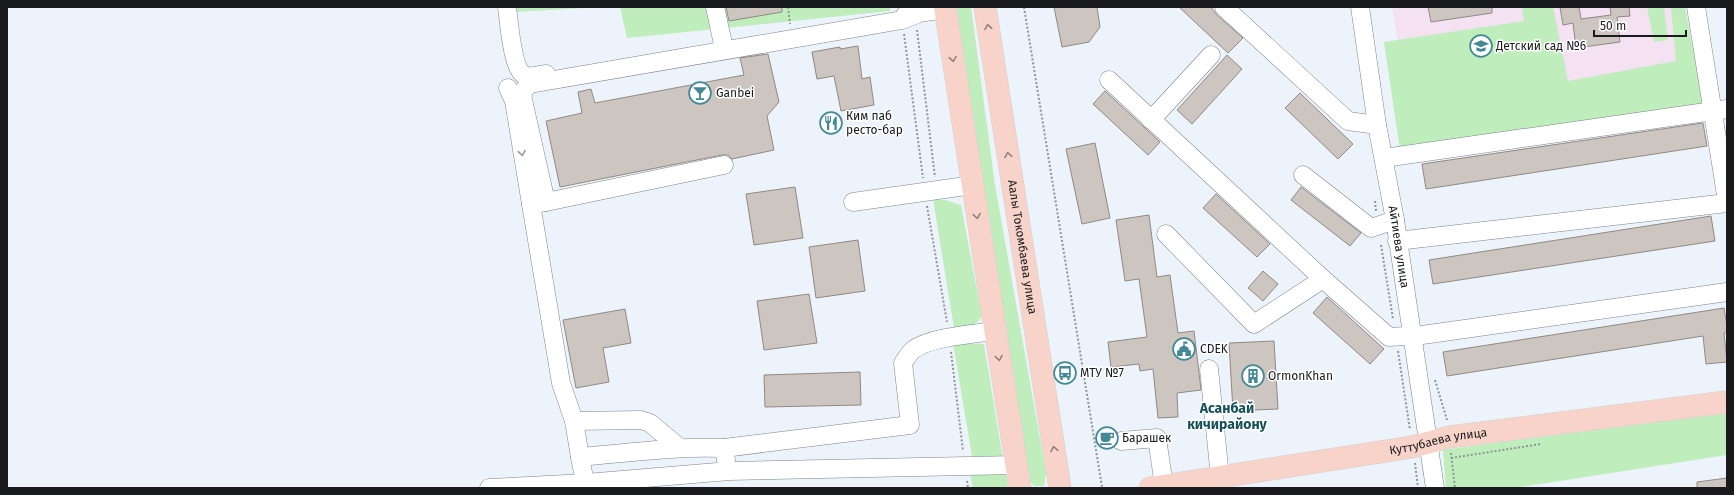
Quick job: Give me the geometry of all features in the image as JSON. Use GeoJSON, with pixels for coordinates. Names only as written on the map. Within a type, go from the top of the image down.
{"type":"FeatureCollection","features":[{"type":"Feature","properties":{"kind":"main road","name":"Аалы Токомбаева улица"},"geometry":{"type":"LineString","coordinates":[[985,7],[1060,488]]}},
{"type":"Feature","properties":{"kind":"main road"},"geometry":{"type":"LineString","coordinates":[[945,8],[1020,488]]}},
{"type":"Feature","properties":{"kind":"main road","name":"Куттубаева улица"},"geometry":{"type":"LineString","coordinates":[[1157,487],[1412,447],[1449,437],[1727,402]]}},
{"type":"Feature","properties":{"kind":"street"},"geometry":{"type":"LineString","coordinates":[[497,7],[516,82]]}},
{"type":"Feature","properties":{"kind":"street"},"geometry":{"type":"LineString","coordinates":[[507,7],[515,59],[516,82],[514,101],[539,203],[561,383],[574,421],[586,486]]}},
{"type":"Feature","properties":{"kind":"street"},"geometry":{"type":"LineString","coordinates":[[715,7],[723,44]]}},
{"type":"Feature","properties":{"kind":"street"},"geometry":{"type":"LineString","coordinates":[[1224,7],[1348,121],[1377,125]]}},
{"type":"Feature","properties":{"kind":"street","name":"Айтиева улица"},"geometry":{"type":"LineString","coordinates":[[1360,7],[1377,125],[1395,220],[1436,488]]}},
{"type":"Feature","properties":{"kind":"street"},"geometry":{"type":"LineString","coordinates":[[1397,241],[1727,202],[1720,110],[1699,7]]}},
{"type":"Feature","properties":{"kind":"street"},"geometry":{"type":"LineString","coordinates":[[516,82],[530,84],[536,81],[909,17],[945,8]]}},
{"type":"Feature","properties":{"kind":"street"},"geometry":{"type":"LineString","coordinates":[[516,82],[528,76],[900,15],[909,17]]}},
{"type":"Feature","properties":{"kind":"street"},"geometry":{"type":"LineString","coordinates":[[1151,120],[1211,55]]}},
{"type":"Feature","properties":{"kind":"street"},"geometry":{"type":"LineString","coordinates":[[1109,80],[1323,279],[1389,337],[1412,336],[1727,292]]}},
{"type":"Feature","properties":{"kind":"street"},"geometry":{"type":"LineString","coordinates":[[1384,158],[1720,110]]}},
{"type":"Feature","properties":{"kind":"street"},"geometry":{"type":"LineString","coordinates":[[539,203],[724,165]]}},
{"type":"Feature","properties":{"kind":"street"},"geometry":{"type":"LineString","coordinates":[[1303,175],[1371,228],[1395,220]]}},
{"type":"Feature","properties":{"kind":"street"},"geometry":{"type":"LineString","coordinates":[[853,202],[973,185]]}},
{"type":"Feature","properties":{"kind":"street"},"geometry":{"type":"LineString","coordinates":[[1166,234],[1254,324],[1323,279]]}},
{"type":"Feature","properties":{"kind":"street"},"geometry":{"type":"LineString","coordinates":[[580,457],[680,448],[724,448],[910,425],[903,363],[913,350],[925,344],[949,337],[995,331]]}},
{"type":"Feature","properties":{"kind":"street"},"geometry":{"type":"LineString","coordinates":[[1209,369],[1220,477]]}},
{"type":"Feature","properties":{"kind":"street"},"geometry":{"type":"LineString","coordinates":[[574,421],[641,420],[650,423],[680,448]]}},
{"type":"Feature","properties":{"kind":"street"},"geometry":{"type":"LineString","coordinates":[[1121,441],[1157,438],[1157,487]]}},
{"type":"Feature","properties":{"kind":"street"},"geometry":{"type":"LineString","coordinates":[[724,448],[729,471]]}},
{"type":"Feature","properties":{"kind":"street"},"geometry":{"type":"LineString","coordinates":[[489,488],[586,486],[729,471],[1016,465]]}},
{"type":"Feature","properties":{"kind":"path"},"geometry":{"type":"LineString","coordinates":[[788,7],[791,33]]}},
{"type":"Feature","properties":{"kind":"path"},"geometry":{"type":"LineString","coordinates":[[1024,7],[1102,487]]}},
{"type":"Feature","properties":{"kind":"path"},"geometry":{"type":"LineString","coordinates":[[909,17],[931,191]]}},
{"type":"Feature","properties":{"kind":"path"},"geometry":{"type":"LineString","coordinates":[[909,17],[968,488]]}},
{"type":"Feature","properties":{"kind":"path"},"geometry":{"type":"LineString","coordinates":[[1450,452],[1454,488]]}},
{"type":"Feature","properties":{"kind":"path"},"geometry":{"type":"LineString","coordinates":[[1414,461],[1418,488]]}},
{"type":"Feature","properties":{"kind":"shaded area","name":"Детский сад №6"},"geometry":{"type":"Polygon","coordinates":[[[1392,7],[1683,7],[1692,61],[1410,113],[1392,7]]]}},
{"type":"Feature","properties":{"kind":"green space"},"geometry":{"type":"Polygon","coordinates":[[[515,7],[601,7],[515,12],[515,7]]]}},
{"type":"Feature","properties":{"kind":"green space"},"geometry":{"type":"Polygon","coordinates":[[[620,7],[890,7],[890,11],[627,38],[620,7]]]}},
{"type":"Feature","properties":{"kind":"green space"},"geometry":{"type":"Polygon","coordinates":[[[956,7],[971,7],[995,185],[1046,473],[1044,486],[1034,486],[1030,481],[982,188],[956,7]]]}},
{"type":"Feature","properties":{"kind":"green space"},"geometry":{"type":"Polygon","coordinates":[[[1522,7],[1553,7],[1568,81],[1676,61],[1671,7],[1685,7],[1704,106],[1400,150],[1384,42],[1524,21],[1522,7]]]}},
{"type":"Feature","properties":{"kind":"green space"},"geometry":{"type":"Polygon","coordinates":[[[1647,7],[1664,7],[1668,40],[1654,42],[1647,7]]]}},
{"type":"Feature","properties":{"kind":"green space"},"geometry":{"type":"Polygon","coordinates":[[[933,199],[945,200],[961,205],[982,317],[974,325],[954,328],[933,199]]]}},
{"type":"Feature","properties":{"kind":"green space"},"geometry":{"type":"Polygon","coordinates":[[[953,343],[984,344],[1003,460],[973,462],[953,343]]]}},
{"type":"Feature","properties":{"kind":"green space"},"geometry":{"type":"Polygon","coordinates":[[[1727,411],[1727,455],[1515,488],[1446,488],[1443,450],[1727,411]]]}},
{"type":"Feature","properties":{"kind":"green space"},"geometry":{"type":"Polygon","coordinates":[[[1006,473],[1008,488],[973,488],[970,474],[1006,473]]]}},
{"type":"Feature","properties":{"kind":"building"},"geometry":{"type":"Polygon","coordinates":[[[726,7],[782,7],[782,12],[729,21],[726,7]]]}},
{"type":"Feature","properties":{"kind":"building"},"geometry":{"type":"Polygon","coordinates":[[[1054,7],[1097,7],[1100,27],[1089,42],[1062,47],[1054,7]]]}},
{"type":"Feature","properties":{"kind":"building"},"geometry":{"type":"Polygon","coordinates":[[[1179,7],[1211,7],[1217,15],[1243,38],[1228,53],[1179,7]]]}},
{"type":"Feature","properties":{"kind":"building"},"geometry":{"type":"Polygon","coordinates":[[[1428,7],[1492,7],[1492,13],[1431,22],[1428,7]]]}},
{"type":"Feature","properties":{"kind":"building"},"geometry":{"type":"Polygon","coordinates":[[[1560,7],[1579,7],[1581,19],[1611,15],[1610,7],[1629,7],[1630,16],[1617,17],[1620,42],[1576,48],[1573,23],[1563,25],[1560,7]]]}},
{"type":"Feature","properties":{"kind":"building"},"geometry":{"type":"Polygon","coordinates":[[[858,46],[862,79],[870,77],[874,105],[841,111],[834,76],[817,79],[812,52],[840,47],[840,49],[858,46]]]}},
{"type":"Feature","properties":{"kind":"building"},"geometry":{"type":"Polygon","coordinates":[[[768,54],[779,102],[767,116],[774,150],[732,159],[728,155],[722,155],[560,187],[546,121],[582,113],[578,92],[591,89],[595,103],[744,75],[740,58],[768,54]]]}},
{"type":"Feature","properties":{"kind":"building"},"geometry":{"type":"Polygon","coordinates":[[[1227,55],[1242,69],[1192,124],[1177,110],[1227,55]]]}},
{"type":"Feature","properties":{"kind":"building"},"geometry":{"type":"Polygon","coordinates":[[[1105,91],[1160,142],[1148,155],[1093,104],[1105,91]]]}},
{"type":"Feature","properties":{"kind":"building"},"geometry":{"type":"Polygon","coordinates":[[[1300,93],[1353,144],[1338,159],[1285,108],[1300,93]]]}},
{"type":"Feature","properties":{"kind":"building"},"geometry":{"type":"Polygon","coordinates":[[[1703,123],[1707,146],[1426,189],[1422,164],[1703,123]]]}},
{"type":"Feature","properties":{"kind":"building"},"geometry":{"type":"Polygon","coordinates":[[[1095,143],[1110,218],[1082,224],[1066,149],[1095,143]]]}},
{"type":"Feature","properties":{"kind":"building"},"geometry":{"type":"Polygon","coordinates":[[[795,187],[803,238],[754,245],[746,194],[795,187]]]}},
{"type":"Feature","properties":{"kind":"building"},"geometry":{"type":"Polygon","coordinates":[[[1301,187],[1361,233],[1350,246],[1291,200],[1301,187]]]}},
{"type":"Feature","properties":{"kind":"building"},"geometry":{"type":"Polygon","coordinates":[[[1216,194],[1270,244],[1257,257],[1203,208],[1216,194]]]}},
{"type":"Feature","properties":{"kind":"building"},"geometry":{"type":"Polygon","coordinates":[[[1149,215],[1157,277],[1170,275],[1178,333],[1194,331],[1201,390],[1177,393],[1178,417],[1158,418],[1153,369],[1140,371],[1139,364],[1111,367],[1108,342],[1147,337],[1139,279],[1125,281],[1116,220],[1149,215]]]}},
{"type":"Feature","properties":{"kind":"building"},"geometry":{"type":"Polygon","coordinates":[[[1711,216],[1715,241],[1433,284],[1429,260],[1711,216]]]}},
{"type":"Feature","properties":{"kind":"building"},"geometry":{"type":"Polygon","coordinates":[[[858,240],[865,291],[816,298],[809,247],[858,240]]]}},
{"type":"Feature","properties":{"kind":"building"},"geometry":{"type":"Polygon","coordinates":[[[1263,271],[1278,284],[1263,301],[1248,288],[1263,271]]]}},
{"type":"Feature","properties":{"kind":"building"},"geometry":{"type":"Polygon","coordinates":[[[809,294],[817,343],[764,350],[757,301],[809,294]]]}},
{"type":"Feature","properties":{"kind":"building"},"geometry":{"type":"Polygon","coordinates":[[[1327,297],[1384,349],[1370,364],[1313,313],[1327,297]]]}},
{"type":"Feature","properties":{"kind":"building"},"geometry":{"type":"Polygon","coordinates":[[[1724,308],[1727,326],[1727,333],[1724,333],[1727,362],[1706,364],[1703,336],[1447,376],[1443,352],[1724,308]]]}},
{"type":"Feature","properties":{"kind":"building"},"geometry":{"type":"Polygon","coordinates":[[[625,309],[631,343],[603,348],[609,382],[576,388],[563,320],[625,309]]]}},
{"type":"Feature","properties":{"kind":"building","name":"OrmonKhan"},"geometry":{"type":"Polygon","coordinates":[[[1274,341],[1278,409],[1233,411],[1229,343],[1274,341]]]}},
{"type":"Feature","properties":{"kind":"building"},"geometry":{"type":"Polygon","coordinates":[[[860,372],[861,405],[765,407],[764,375],[860,372]]]}},
{"type":"Feature","properties":{"kind":"building"},"geometry":{"type":"Polygon","coordinates":[[[1727,478],[1727,488],[1697,488],[1697,482],[1727,478]]]}},
{"type":"Feature","properties":{"kind":"place","name":"Детский сад №6"},"geometry":{"type":"Point","coordinates":[1481,46]}},
{"type":"Feature","properties":{"kind":"place","name":"Ganbei"},"geometry":{"type":"Point","coordinates":[700,93]}},
{"type":"Feature","properties":{"kind":"place","name":"Ким паб ресто-бар"},"geometry":{"type":"Point","coordinates":[831,123]}},
{"type":"Feature","properties":{"kind":"place","name":"CDEK"},"geometry":{"type":"Point","coordinates":[1184,349]}},
{"type":"Feature","properties":{"kind":"place","name":"МТУ №7"},"geometry":{"type":"Point","coordinates":[1065,373]}},
{"type":"Feature","properties":{"kind":"place","name":"OrmonKhan"},"geometry":{"type":"Point","coordinates":[1253,376]}},
{"type":"Feature","properties":{"kind":"place","name":"Барашек"},"geometry":{"type":"Point","coordinates":[1107,438]}},
{"type":"Feature","properties":{"kind":"district","name":"Асанбай кичирайону"},"geometry":{"type":"Point","coordinates":[1227,416]}}]}
